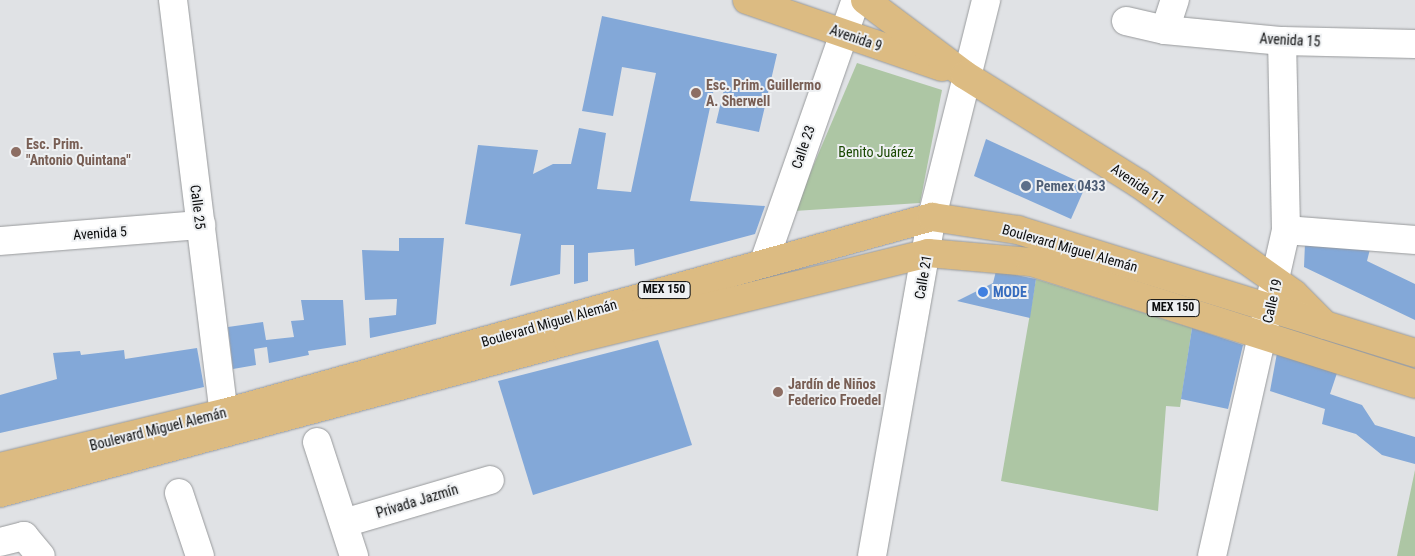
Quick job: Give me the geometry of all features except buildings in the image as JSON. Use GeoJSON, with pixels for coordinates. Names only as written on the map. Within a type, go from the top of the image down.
{"type":"FeatureCollection","features":[{"type":"Feature","properties":{"kind":"main road","name":"Avenida 9"},"geometry":{"type":"LineString","coordinates":[[747,0],[964,75]]}},
{"type":"Feature","properties":{"kind":"main road","name":"Avenida 11"},"geometry":{"type":"LineString","coordinates":[[865,0],[964,75],[1138,183],[1294,294],[1326,326],[1415,353]]}},
{"type":"Feature","properties":{"kind":"main road","name":"Boulevard Miguel Alemán"},"geometry":{"type":"LineString","coordinates":[[0,493],[566,330],[764,262],[932,217],[1018,230],[1326,326]]}},
{"type":"Feature","properties":{"kind":"main road","name":"Boulevard Miguel Alemán"},"geometry":{"type":"LineString","coordinates":[[0,467],[566,330],[928,253]]}},
{"type":"Feature","properties":{"kind":"main road","name":"MEX 150"},"geometry":{"type":"LineString","coordinates":[[928,253],[1031,262],[1263,338],[1412,376]]}},
{"type":"Feature","properties":{"kind":"street","name":"Calle 25"},"geometry":{"type":"LineString","coordinates":[[173,0],[224,413]]}},
{"type":"Feature","properties":{"kind":"street","name":"Calle 23"},"geometry":{"type":"LineString","coordinates":[[764,262],[841,33],[856,0]]}},
{"type":"Feature","properties":{"kind":"street","name":"Calle 21"},"geometry":{"type":"LineString","coordinates":[[872,556],[928,253],[932,217],[964,75],[986,0]]}},
{"type":"Feature","properties":{"kind":"street"},"geometry":{"type":"LineString","coordinates":[[1165,30],[1175,0]]}},
{"type":"Feature","properties":{"kind":"street","name":"Avenida 15"},"geometry":{"type":"LineString","coordinates":[[1126,21],[1165,30],[1282,41],[1415,44]]}},
{"type":"Feature","properties":{"kind":"street","name":"Calle 19"},"geometry":{"type":"LineString","coordinates":[[1212,556],[1277,282],[1286,230],[1282,41]]}},
{"type":"Feature","properties":{"kind":"street","name":"Avenida 5"},"geometry":{"type":"LineString","coordinates":[[0,241],[201,225]]}},
{"type":"Feature","properties":{"kind":"street"},"geometry":{"type":"LineString","coordinates":[[1286,230],[1415,240]]}},
{"type":"Feature","properties":{"kind":"street"},"geometry":{"type":"LineString","coordinates":[[317,442],[354,556]]}},
{"type":"Feature","properties":{"kind":"street","name":"Privada Jazmín"},"geometry":{"type":"LineString","coordinates":[[344,523],[490,480]]}},
{"type":"Feature","properties":{"kind":"street"},"geometry":{"type":"LineString","coordinates":[[179,493],[200,556]]}},
{"type":"Feature","properties":{"kind":"street"},"geometry":{"type":"LineString","coordinates":[[0,542],[24,536],[41,556]]}},
{"type":"Feature","properties":{"kind":"green space","name":"Benito Juárez"},"geometry":{"type":"Polygon","coordinates":[[[857,63],[942,90],[920,203],[794,211],[857,63]]]}},
{"type":"Feature","properties":{"kind":"green space"},"geometry":{"type":"Polygon","coordinates":[[[1036,279],[1192,328],[1180,407],[1166,406],[1158,511],[1001,481],[1036,279]]]}},
{"type":"Feature","properties":{"kind":"green space"},"geometry":{"type":"Polygon","coordinates":[[[1415,470],[1415,556],[1397,556],[1415,470]]]}},
{"type":"Feature","properties":{"kind":"place","name":"Esc. Prim. Guillermo A. Sherwell"},"geometry":{"type":"Point","coordinates":[696,93]}},
{"type":"Feature","properties":{"kind":"place","name":"Esc. Prim. \"Antonio Quintana\""},"geometry":{"type":"Point","coordinates":[16,152]}},
{"type":"Feature","properties":{"kind":"place","name":"Pemex 0433"},"geometry":{"type":"Point","coordinates":[1026,186]}},
{"type":"Feature","properties":{"kind":"place","name":"MODE"},"geometry":{"type":"Point","coordinates":[983,292]}},
{"type":"Feature","properties":{"kind":"place","name":"Jardín de Niños Federico Froedel"},"geometry":{"type":"Point","coordinates":[778,392]}}]}
